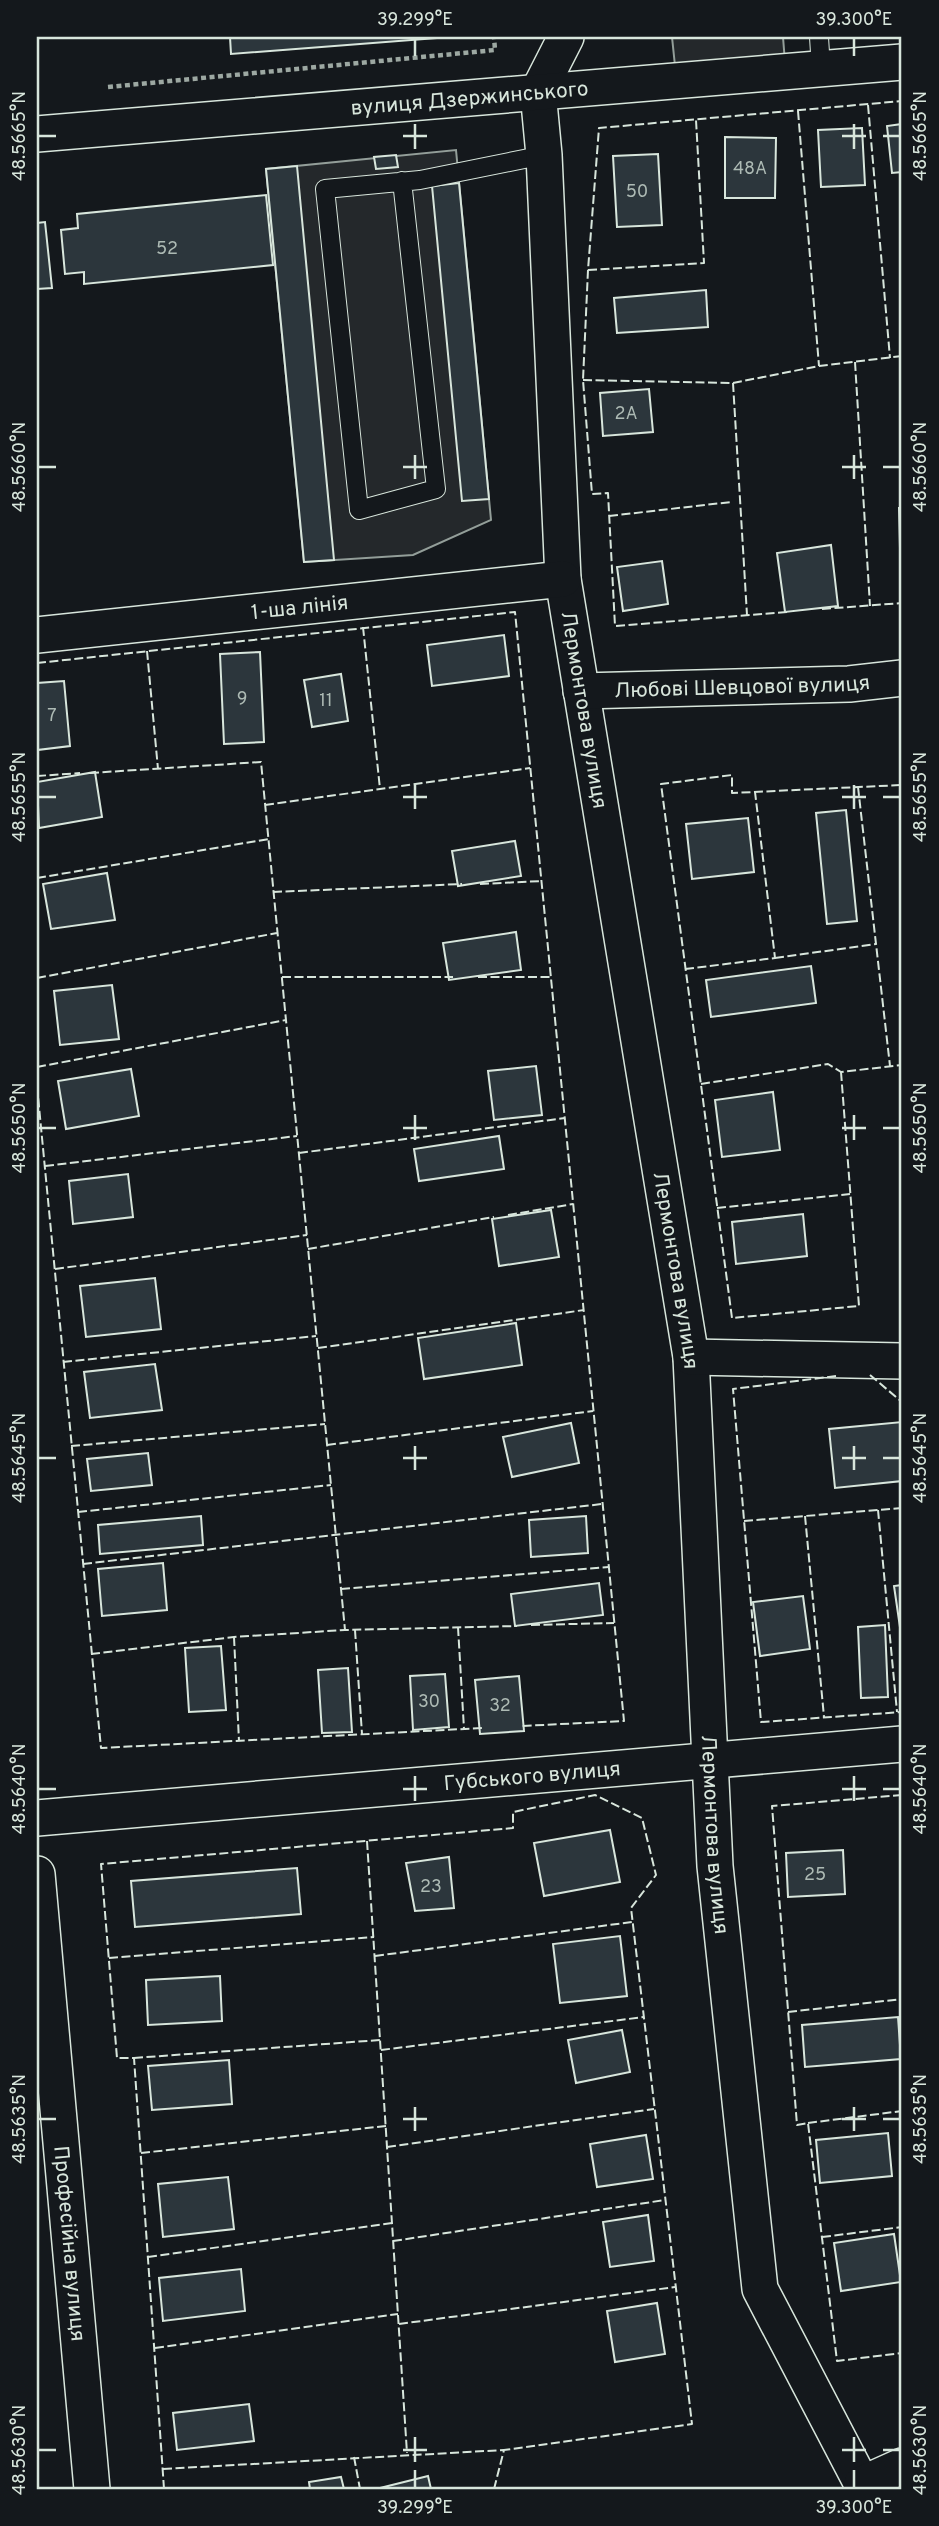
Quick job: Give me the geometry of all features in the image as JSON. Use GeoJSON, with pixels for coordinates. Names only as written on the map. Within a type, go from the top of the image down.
{"type":"FeatureCollection","features":[{"type":"Feature","properties":{"kind":"street"},"geometry":{"type":"LineString","coordinates":[[538,92],[566,37]]}},
{"type":"Feature","properties":{"kind":"street","name":"вулиця Дзержинського"},"geometry":{"type":"LineString","coordinates":[[37,134],[538,92],[820,53],[902,62]]}},
{"type":"Feature","properties":{"kind":"street","name":"Лермонтова вулиця"},"geometry":{"type":"LineString","coordinates":[[538,92],[544,155],[563,579],[691,1357],[715,1866],[760,2289],[862,2487]]}},
{"type":"Feature","properties":{"kind":"street","name":"1-ша лінія"},"geometry":{"type":"LineString","coordinates":[[37,635],[563,579]]}},
{"type":"Feature","properties":{"kind":"street","name":"Любові Шевцової вулиця"},"geometry":{"type":"LineString","coordinates":[[581,691],[849,684],[902,678]]}},
{"type":"Feature","properties":{"kind":"street"},"geometry":{"type":"LineString","coordinates":[[691,1357],[902,1361]]}},
{"type":"Feature","properties":{"kind":"street","name":"Губського вулиця"},"geometry":{"type":"LineString","coordinates":[[37,1818],[902,1744]]}},
{"type":"Feature","properties":{"kind":"street","name":"Професійна вулиця"},"geometry":{"type":"LineString","coordinates":[[37,1874],[92,2489]]}},
{"type":"Feature","properties":{"kind":"street"},"geometry":{"type":"LineString","coordinates":[[862,2487],[902,2466]]}},
{"type":"Feature","properties":{"kind":"lane"},"geometry":{"type":"LineString","coordinates":[[402,181],[436,489],[359,510],[325,189],[402,181],[420,180],[544,155]]}},
{"type":"Feature","properties":{"kind":"path"},"geometry":{"type":"LineString","coordinates":[[106,87],[495,50],[494,37]]}},
{"type":"Feature","properties":{"kind":"shaded area"},"geometry":{"type":"Polygon","coordinates":[[[672,37],[783,37],[786,75],[677,85],[672,37]]]}},
{"type":"Feature","properties":{"kind":"shaded area"},"geometry":{"type":"Polygon","coordinates":[[[456,150],[491,520],[413,555],[304,562],[266,169],[456,150]]]}},
{"type":"Feature","properties":{"kind":"building"},"geometry":{"type":"Polygon","coordinates":[[[230,37],[450,37],[231,54],[230,37]]]}},
{"type":"Feature","properties":{"kind":"building"},"geometry":{"type":"Polygon","coordinates":[[[902,124],[902,172],[892,173],[887,126],[902,124]]]}},
{"type":"Feature","properties":{"kind":"building"},"geometry":{"type":"Polygon","coordinates":[[[862,128],[865,185],[821,187],[818,130],[862,128]]]}},
{"type":"Feature","properties":{"kind":"building"},"geometry":{"type":"Polygon","coordinates":[[[725,137],[776,138],[775,198],[725,198],[725,137]]]}},
{"type":"Feature","properties":{"kind":"building"},"geometry":{"type":"Polygon","coordinates":[[[658,154],[662,225],[617,227],[613,156],[658,154]]]}},
{"type":"Feature","properties":{"kind":"building"},"geometry":{"type":"Polygon","coordinates":[[[396,155],[398,167],[376,169],[374,157],[396,155]]]}},
{"type":"Feature","properties":{"kind":"building"},"geometry":{"type":"Polygon","coordinates":[[[297,166],[334,560],[304,562],[266,169],[297,166]]]}},
{"type":"Feature","properties":{"kind":"building"},"geometry":{"type":"Polygon","coordinates":[[[459,183],[489,499],[462,501],[432,186],[459,183]]]}},
{"type":"Feature","properties":{"kind":"building"},"geometry":{"type":"Polygon","coordinates":[[[266,195],[273,265],[84,284],[84,272],[65,274],[61,230],[78,228],[77,214],[266,195]]]}},
{"type":"Feature","properties":{"kind":"building"},"geometry":{"type":"Polygon","coordinates":[[[45,222],[52,288],[37,289],[37,223],[45,222]]]}},
{"type":"Feature","properties":{"kind":"building"},"geometry":{"type":"Polygon","coordinates":[[[706,290],[708,327],[617,333],[614,298],[706,290]]]}},
{"type":"Feature","properties":{"kind":"building"},"geometry":{"type":"Polygon","coordinates":[[[649,389],[653,432],[603,436],[600,393],[649,389]]]}},
{"type":"Feature","properties":{"kind":"building"},"geometry":{"type":"Polygon","coordinates":[[[899,508],[902,508],[902,588],[901,588],[899,508]]]}},
{"type":"Feature","properties":{"kind":"building"},"geometry":{"type":"Polygon","coordinates":[[[831,545],[838,606],[785,612],[777,553],[831,545]]]}},
{"type":"Feature","properties":{"kind":"building"},"geometry":{"type":"Polygon","coordinates":[[[662,561],[668,604],[623,611],[617,567],[662,561]]]}},
{"type":"Feature","properties":{"kind":"building"},"geometry":{"type":"Polygon","coordinates":[[[504,635],[509,676],[432,686],[427,645],[504,635]]]}},
{"type":"Feature","properties":{"kind":"building"},"geometry":{"type":"Polygon","coordinates":[[[260,652],[264,742],[224,744],[220,654],[260,652]]]}},
{"type":"Feature","properties":{"kind":"building"},"geometry":{"type":"Polygon","coordinates":[[[341,674],[348,721],[312,727],[304,680],[341,674]]]}},
{"type":"Feature","properties":{"kind":"building"},"geometry":{"type":"Polygon","coordinates":[[[64,681],[70,746],[37,750],[37,683],[64,681]]]}},
{"type":"Feature","properties":{"kind":"building"},"geometry":{"type":"Polygon","coordinates":[[[95,772],[102,817],[39,828],[37,782],[95,772]]]}},
{"type":"Feature","properties":{"kind":"building"},"geometry":{"type":"Polygon","coordinates":[[[846,810],[857,921],[827,924],[816,813],[846,810]]]}},
{"type":"Feature","properties":{"kind":"building"},"geometry":{"type":"Polygon","coordinates":[[[748,818],[754,872],[692,879],[686,824],[748,818]]]}},
{"type":"Feature","properties":{"kind":"building"},"geometry":{"type":"Polygon","coordinates":[[[515,841],[521,876],[458,886],[452,851],[515,841]]]}},
{"type":"Feature","properties":{"kind":"building"},"geometry":{"type":"Polygon","coordinates":[[[107,873],[115,920],[51,929],[43,884],[107,873]]]}},
{"type":"Feature","properties":{"kind":"building"},"geometry":{"type":"Polygon","coordinates":[[[516,932],[521,970],[449,980],[443,943],[516,932]]]}},
{"type":"Feature","properties":{"kind":"building"},"geometry":{"type":"Polygon","coordinates":[[[811,966],[816,1003],[711,1017],[706,980],[811,966]]]}},
{"type":"Feature","properties":{"kind":"building"},"geometry":{"type":"Polygon","coordinates":[[[112,985],[119,1039],[60,1045],[54,991],[112,985]]]}},
{"type":"Feature","properties":{"kind":"building"},"geometry":{"type":"Polygon","coordinates":[[[536,1066],[542,1115],[494,1120],[488,1071],[536,1066]]]}},
{"type":"Feature","properties":{"kind":"building"},"geometry":{"type":"Polygon","coordinates":[[[131,1069],[139,1116],[66,1129],[58,1081],[131,1069]]]}},
{"type":"Feature","properties":{"kind":"building"},"geometry":{"type":"Polygon","coordinates":[[[773,1092],[780,1150],[722,1157],[715,1100],[773,1092]]]}},
{"type":"Feature","properties":{"kind":"building"},"geometry":{"type":"Polygon","coordinates":[[[499,1136],[504,1169],[419,1181],[414,1149],[499,1136]]]}},
{"type":"Feature","properties":{"kind":"building"},"geometry":{"type":"Polygon","coordinates":[[[128,1174],[133,1217],[73,1224],[69,1181],[128,1174]]]}},
{"type":"Feature","properties":{"kind":"building"},"geometry":{"type":"Polygon","coordinates":[[[551,1210],[559,1257],[499,1266],[492,1219],[551,1210]]]}},
{"type":"Feature","properties":{"kind":"building"},"geometry":{"type":"Polygon","coordinates":[[[803,1214],[807,1256],[736,1264],[732,1222],[803,1214]]]}},
{"type":"Feature","properties":{"kind":"building"},"geometry":{"type":"Polygon","coordinates":[[[155,1278],[161,1329],[86,1337],[80,1286],[155,1278]]]}},
{"type":"Feature","properties":{"kind":"building"},"geometry":{"type":"Polygon","coordinates":[[[516,1323],[522,1365],[424,1379],[418,1338],[516,1323]]]}},
{"type":"Feature","properties":{"kind":"building"},"geometry":{"type":"Polygon","coordinates":[[[155,1364],[162,1410],[90,1418],[84,1372],[155,1364]]]}},
{"type":"Feature","properties":{"kind":"building"},"geometry":{"type":"Polygon","coordinates":[[[902,1422],[902,1481],[835,1488],[829,1429],[902,1422]]]}},
{"type":"Feature","properties":{"kind":"building"},"geometry":{"type":"Polygon","coordinates":[[[571,1423],[579,1463],[512,1477],[503,1437],[571,1423]]]}},
{"type":"Feature","properties":{"kind":"building"},"geometry":{"type":"Polygon","coordinates":[[[148,1453],[152,1485],[91,1491],[87,1459],[148,1453]]]}},
{"type":"Feature","properties":{"kind":"building"},"geometry":{"type":"Polygon","coordinates":[[[201,1516],[203,1545],[100,1554],[98,1525],[201,1516]]]}},
{"type":"Feature","properties":{"kind":"building"},"geometry":{"type":"Polygon","coordinates":[[[586,1516],[588,1553],[531,1557],[529,1520],[586,1516]]]}},
{"type":"Feature","properties":{"kind":"building"},"geometry":{"type":"Polygon","coordinates":[[[163,1563],[167,1610],[102,1616],[98,1569],[163,1563]]]}},
{"type":"Feature","properties":{"kind":"building"},"geometry":{"type":"Polygon","coordinates":[[[599,1583],[603,1615],[515,1626],[511,1594],[599,1583]]]}},
{"type":"Feature","properties":{"kind":"building"},"geometry":{"type":"Polygon","coordinates":[[[902,1585],[902,1641],[894,1586],[902,1585]]]}},
{"type":"Feature","properties":{"kind":"building"},"geometry":{"type":"Polygon","coordinates":[[[803,1596],[810,1649],[760,1656],[753,1602],[803,1596]]]}},
{"type":"Feature","properties":{"kind":"building"},"geometry":{"type":"Polygon","coordinates":[[[885,1625],[888,1697],[861,1698],[858,1627],[885,1625]]]}},
{"type":"Feature","properties":{"kind":"building"},"geometry":{"type":"Polygon","coordinates":[[[221,1646],[226,1710],[189,1712],[185,1648],[221,1646]]]}},
{"type":"Feature","properties":{"kind":"building"},"geometry":{"type":"Polygon","coordinates":[[[348,1668],[352,1732],[322,1733],[318,1670],[348,1668]]]}},
{"type":"Feature","properties":{"kind":"building"},"geometry":{"type":"Polygon","coordinates":[[[445,1674],[449,1727],[413,1730],[410,1676],[445,1674]]]}},
{"type":"Feature","properties":{"kind":"building"},"geometry":{"type":"Polygon","coordinates":[[[519,1676],[524,1731],[480,1734],[475,1680],[519,1676]]]}},
{"type":"Feature","properties":{"kind":"building"},"geometry":{"type":"Polygon","coordinates":[[[610,1830],[620,1882],[544,1896],[534,1843],[610,1830]]]}},
{"type":"Feature","properties":{"kind":"building"},"geometry":{"type":"Polygon","coordinates":[[[843,1850],[845,1894],[788,1897],[786,1853],[843,1850]]]}},
{"type":"Feature","properties":{"kind":"building"},"geometry":{"type":"Polygon","coordinates":[[[449,1857],[454,1908],[415,1911],[406,1863],[449,1857]]]}},
{"type":"Feature","properties":{"kind":"building"},"geometry":{"type":"Polygon","coordinates":[[[297,1868],[301,1914],[135,1927],[131,1881],[297,1868]]]}},
{"type":"Feature","properties":{"kind":"building"},"geometry":{"type":"Polygon","coordinates":[[[620,1936],[627,1996],[560,2003],[553,1944],[620,1936]]]}},
{"type":"Feature","properties":{"kind":"building"},"geometry":{"type":"Polygon","coordinates":[[[220,1976],[222,2021],[148,2025],[146,1980],[220,1976]]]}},
{"type":"Feature","properties":{"kind":"building"},"geometry":{"type":"Polygon","coordinates":[[[898,2017],[901,2059],[805,2067],[802,2025],[898,2017]]]}},
{"type":"Feature","properties":{"kind":"building"},"geometry":{"type":"Polygon","coordinates":[[[622,2030],[630,2072],[576,2083],[568,2040],[622,2030]]]}},
{"type":"Feature","properties":{"kind":"building"},"geometry":{"type":"Polygon","coordinates":[[[229,2060],[232,2104],[152,2110],[148,2066],[229,2060]]]}},
{"type":"Feature","properties":{"kind":"building"},"geometry":{"type":"Polygon","coordinates":[[[888,2133],[892,2176],[820,2183],[816,2140],[888,2133]]]}},
{"type":"Feature","properties":{"kind":"building"},"geometry":{"type":"Polygon","coordinates":[[[646,2135],[653,2179],[597,2187],[590,2144],[646,2135]]]}},
{"type":"Feature","properties":{"kind":"building"},"geometry":{"type":"Polygon","coordinates":[[[228,2177],[234,2229],[163,2237],[158,2184],[228,2177]]]}},
{"type":"Feature","properties":{"kind":"building"},"geometry":{"type":"Polygon","coordinates":[[[648,2215],[654,2261],[610,2267],[603,2222],[648,2215]]]}},
{"type":"Feature","properties":{"kind":"building"},"geometry":{"type":"Polygon","coordinates":[[[894,2234],[901,2282],[841,2291],[834,2243],[894,2234]]]}},
{"type":"Feature","properties":{"kind":"building"},"geometry":{"type":"Polygon","coordinates":[[[241,2269],[245,2311],[163,2321],[159,2278],[241,2269]]]}},
{"type":"Feature","properties":{"kind":"building"},"geometry":{"type":"Polygon","coordinates":[[[657,2303],[665,2354],[615,2362],[607,2311],[657,2303]]]}},
{"type":"Feature","properties":{"kind":"building"},"geometry":{"type":"Polygon","coordinates":[[[249,2404],[254,2441],[177,2450],[173,2413],[249,2404]]]}},
{"type":"Feature","properties":{"kind":"building"},"geometry":{"type":"Polygon","coordinates":[[[428,2476],[431,2489],[376,2489],[428,2476]]]}},
{"type":"Feature","properties":{"kind":"building"},"geometry":{"type":"Polygon","coordinates":[[[341,2477],[344,2489],[310,2489],[309,2482],[341,2477]]]}},
{"type":"Feature","properties":{"kind":"fence"},"geometry":{"type":"LineString","coordinates":[[787,612],[615,626],[608,493],[592,494],[583,380],[599,128],[902,101]]}},
{"type":"Feature","properties":{"kind":"fence"},"geometry":{"type":"LineString","coordinates":[[868,105],[890,358]]}},
{"type":"Feature","properties":{"kind":"fence"},"geometry":{"type":"LineString","coordinates":[[798,111],[819,366]]}},
{"type":"Feature","properties":{"kind":"fence"},"geometry":{"type":"LineString","coordinates":[[588,270],[704,263],[696,120]]}},
{"type":"Feature","properties":{"kind":"fence"},"geometry":{"type":"LineString","coordinates":[[583,380],[733,383],[819,366],[902,356]]}},
{"type":"Feature","properties":{"kind":"fence"},"geometry":{"type":"LineString","coordinates":[[855,362],[870,606]]}},
{"type":"Feature","properties":{"kind":"fence"},"geometry":{"type":"LineString","coordinates":[[733,383],[747,615]]}},
{"type":"Feature","properties":{"kind":"fence"},"geometry":{"type":"LineString","coordinates":[[609,516],[731,502]]}},
{"type":"Feature","properties":{"kind":"fence"},"geometry":{"type":"LineString","coordinates":[[822,609],[902,603]]}},
{"type":"Feature","properties":{"kind":"fence"},"geometry":{"type":"LineString","coordinates":[[37,663],[515,612],[624,1721],[521,1726]]}},
{"type":"Feature","properties":{"kind":"fence"},"geometry":{"type":"LineString","coordinates":[[363,627],[380,789]]}},
{"type":"Feature","properties":{"kind":"fence"},"geometry":{"type":"LineString","coordinates":[[147,651],[158,769]]}},
{"type":"Feature","properties":{"kind":"fence"},"geometry":{"type":"LineString","coordinates":[[90,773],[261,762],[345,1630]]}},
{"type":"Feature","properties":{"kind":"fence"},"geometry":{"type":"LineString","coordinates":[[265,805],[530,768]]}},
{"type":"Feature","properties":{"kind":"fence"},"geometry":{"type":"LineString","coordinates":[[37,776],[80,773]]}},
{"type":"Feature","properties":{"kind":"fence"},"geometry":{"type":"LineString","coordinates":[[841,1072],[859,1306],[732,1318],[661,784],[732,775],[732,793],[902,785]]}},
{"type":"Feature","properties":{"kind":"fence"},"geometry":{"type":"LineString","coordinates":[[858,787],[890,1066]]}},
{"type":"Feature","properties":{"kind":"fence"},"geometry":{"type":"LineString","coordinates":[[685,969],[775,958],[755,792]]}},
{"type":"Feature","properties":{"kind":"fence"},"geometry":{"type":"LineString","coordinates":[[37,878],[269,839]]}},
{"type":"Feature","properties":{"kind":"fence"},"geometry":{"type":"LineString","coordinates":[[480,884],[542,881]]}},
{"type":"Feature","properties":{"kind":"fence"},"geometry":{"type":"LineString","coordinates":[[273,892],[462,884]]}},
{"type":"Feature","properties":{"kind":"fence"},"geometry":{"type":"LineString","coordinates":[[37,978],[277,933]]}},
{"type":"Feature","properties":{"kind":"fence"},"geometry":{"type":"LineString","coordinates":[[775,958],[876,944]]}},
{"type":"Feature","properties":{"kind":"fence"},"geometry":{"type":"LineString","coordinates":[[282,977],[453,977]]}},
{"type":"Feature","properties":{"kind":"fence"},"geometry":{"type":"LineString","coordinates":[[478,977],[551,977]]}},
{"type":"Feature","properties":{"kind":"fence"},"geometry":{"type":"LineString","coordinates":[[37,1067],[286,1020]]}},
{"type":"Feature","properties":{"kind":"fence"},"geometry":{"type":"LineString","coordinates":[[701,1084],[828,1064],[841,1072],[902,1065]]}},
{"type":"Feature","properties":{"kind":"fence"},"geometry":{"type":"LineString","coordinates":[[37,1086],[101,1748],[482,1728]]}},
{"type":"Feature","properties":{"kind":"fence"},"geometry":{"type":"LineString","coordinates":[[299,1153],[565,1118]]}},
{"type":"Feature","properties":{"kind":"fence"},"geometry":{"type":"LineString","coordinates":[[45,1166],[297,1136]]}},
{"type":"Feature","properties":{"kind":"fence"},"geometry":{"type":"LineString","coordinates":[[717,1208],[850,1194]]}},
{"type":"Feature","properties":{"kind":"fence"},"geometry":{"type":"LineString","coordinates":[[508,1215],[573,1204]]}},
{"type":"Feature","properties":{"kind":"fence"},"geometry":{"type":"LineString","coordinates":[[308,1249],[494,1217]]}},
{"type":"Feature","properties":{"kind":"fence"},"geometry":{"type":"LineString","coordinates":[[55,1269],[307,1235]]}},
{"type":"Feature","properties":{"kind":"fence"},"geometry":{"type":"LineString","coordinates":[[318,1348],[584,1310]]}},
{"type":"Feature","properties":{"kind":"fence"},"geometry":{"type":"LineString","coordinates":[[63,1362],[316,1336]]}},
{"type":"Feature","properties":{"kind":"fence"},"geometry":{"type":"LineString","coordinates":[[870,1375],[902,1402]]}},
{"type":"Feature","properties":{"kind":"fence"},"geometry":{"type":"LineString","coordinates":[[836,1376],[733,1389],[761,1722],[902,1712]]}},
{"type":"Feature","properties":{"kind":"fence"},"geometry":{"type":"LineString","coordinates":[[327,1445],[593,1411]]}},
{"type":"Feature","properties":{"kind":"fence"},"geometry":{"type":"LineString","coordinates":[[71,1446],[325,1424]]}},
{"type":"Feature","properties":{"kind":"fence"},"geometry":{"type":"LineString","coordinates":[[78,1512],[331,1485]]}},
{"type":"Feature","properties":{"kind":"fence"},"geometry":{"type":"LineString","coordinates":[[83,1564],[602,1504]]}},
{"type":"Feature","properties":{"kind":"fence"},"geometry":{"type":"LineString","coordinates":[[744,1521],[902,1508]]}},
{"type":"Feature","properties":{"kind":"fence"},"geometry":{"type":"LineString","coordinates":[[878,1510],[897,1712]]}},
{"type":"Feature","properties":{"kind":"fence"},"geometry":{"type":"LineString","coordinates":[[805,1516],[824,1717]]}},
{"type":"Feature","properties":{"kind":"fence"},"geometry":{"type":"LineString","coordinates":[[341,1589],[609,1567]]}},
{"type":"Feature","properties":{"kind":"fence"},"geometry":{"type":"LineString","coordinates":[[531,1625],[614,1623]]}},
{"type":"Feature","properties":{"kind":"fence"},"geometry":{"type":"LineString","coordinates":[[91,1654],[234,1637],[345,1630],[517,1626]]}},
{"type":"Feature","properties":{"kind":"fence"},"geometry":{"type":"LineString","coordinates":[[458,1627],[464,1729]]}},
{"type":"Feature","properties":{"kind":"fence"},"geometry":{"type":"LineString","coordinates":[[355,1630],[362,1734]]}},
{"type":"Feature","properties":{"kind":"fence"},"geometry":{"type":"LineString","coordinates":[[234,1637],[239,1741]]}},
{"type":"Feature","properties":{"kind":"fence"},"geometry":{"type":"LineString","coordinates":[[164,2489],[134,2058],[117,2058],[101,1864],[513,1828],[513,1812],[595,1795],[642,1818],[656,1875],[631,1908],[692,2424],[504,2450],[494,2489]]}},
{"type":"Feature","properties":{"kind":"fence"},"geometry":{"type":"LineString","coordinates":[[902,1795],[772,1806],[797,2125],[808,2123],[837,2361],[902,2353]]}},
{"type":"Feature","properties":{"kind":"fence"},"geometry":{"type":"LineString","coordinates":[[367,1841],[407,2453]]}},
{"type":"Feature","properties":{"kind":"fence"},"geometry":{"type":"LineString","coordinates":[[375,1956],[632,1922]]}},
{"type":"Feature","properties":{"kind":"fence"},"geometry":{"type":"LineString","coordinates":[[109,1958],[374,1937]]}},
{"type":"Feature","properties":{"kind":"fence"},"geometry":{"type":"LineString","coordinates":[[788,2012],[902,1999]]}},
{"type":"Feature","properties":{"kind":"fence"},"geometry":{"type":"LineString","coordinates":[[381,2050],[644,2017]]}},
{"type":"Feature","properties":{"kind":"fence"},"geometry":{"type":"LineString","coordinates":[[134,2058],[380,2040]]}},
{"type":"Feature","properties":{"kind":"fence"},"geometry":{"type":"LineString","coordinates":[[387,2147],[654,2109]]}},
{"type":"Feature","properties":{"kind":"fence"},"geometry":{"type":"LineString","coordinates":[[808,2123],[902,2111]]}},
{"type":"Feature","properties":{"kind":"fence"},"geometry":{"type":"LineString","coordinates":[[141,2153],[386,2126]]}},
{"type":"Feature","properties":{"kind":"fence"},"geometry":{"type":"LineString","coordinates":[[393,2241],[665,2200]]}},
{"type":"Feature","properties":{"kind":"fence"},"geometry":{"type":"LineString","coordinates":[[148,2257],[392,2223]]}},
{"type":"Feature","properties":{"kind":"fence"},"geometry":{"type":"LineString","coordinates":[[822,2237],[902,2227]]}},
{"type":"Feature","properties":{"kind":"fence"},"geometry":{"type":"LineString","coordinates":[[399,2324],[675,2287]]}},
{"type":"Feature","properties":{"kind":"fence"},"geometry":{"type":"LineString","coordinates":[[155,2348],[398,2314]]}},
{"type":"Feature","properties":{"kind":"fence"},"geometry":{"type":"LineString","coordinates":[[163,2469],[504,2450]]}},
{"type":"Feature","properties":{"kind":"fence"},"geometry":{"type":"LineString","coordinates":[[354,2457],[360,2489]]}}]}
